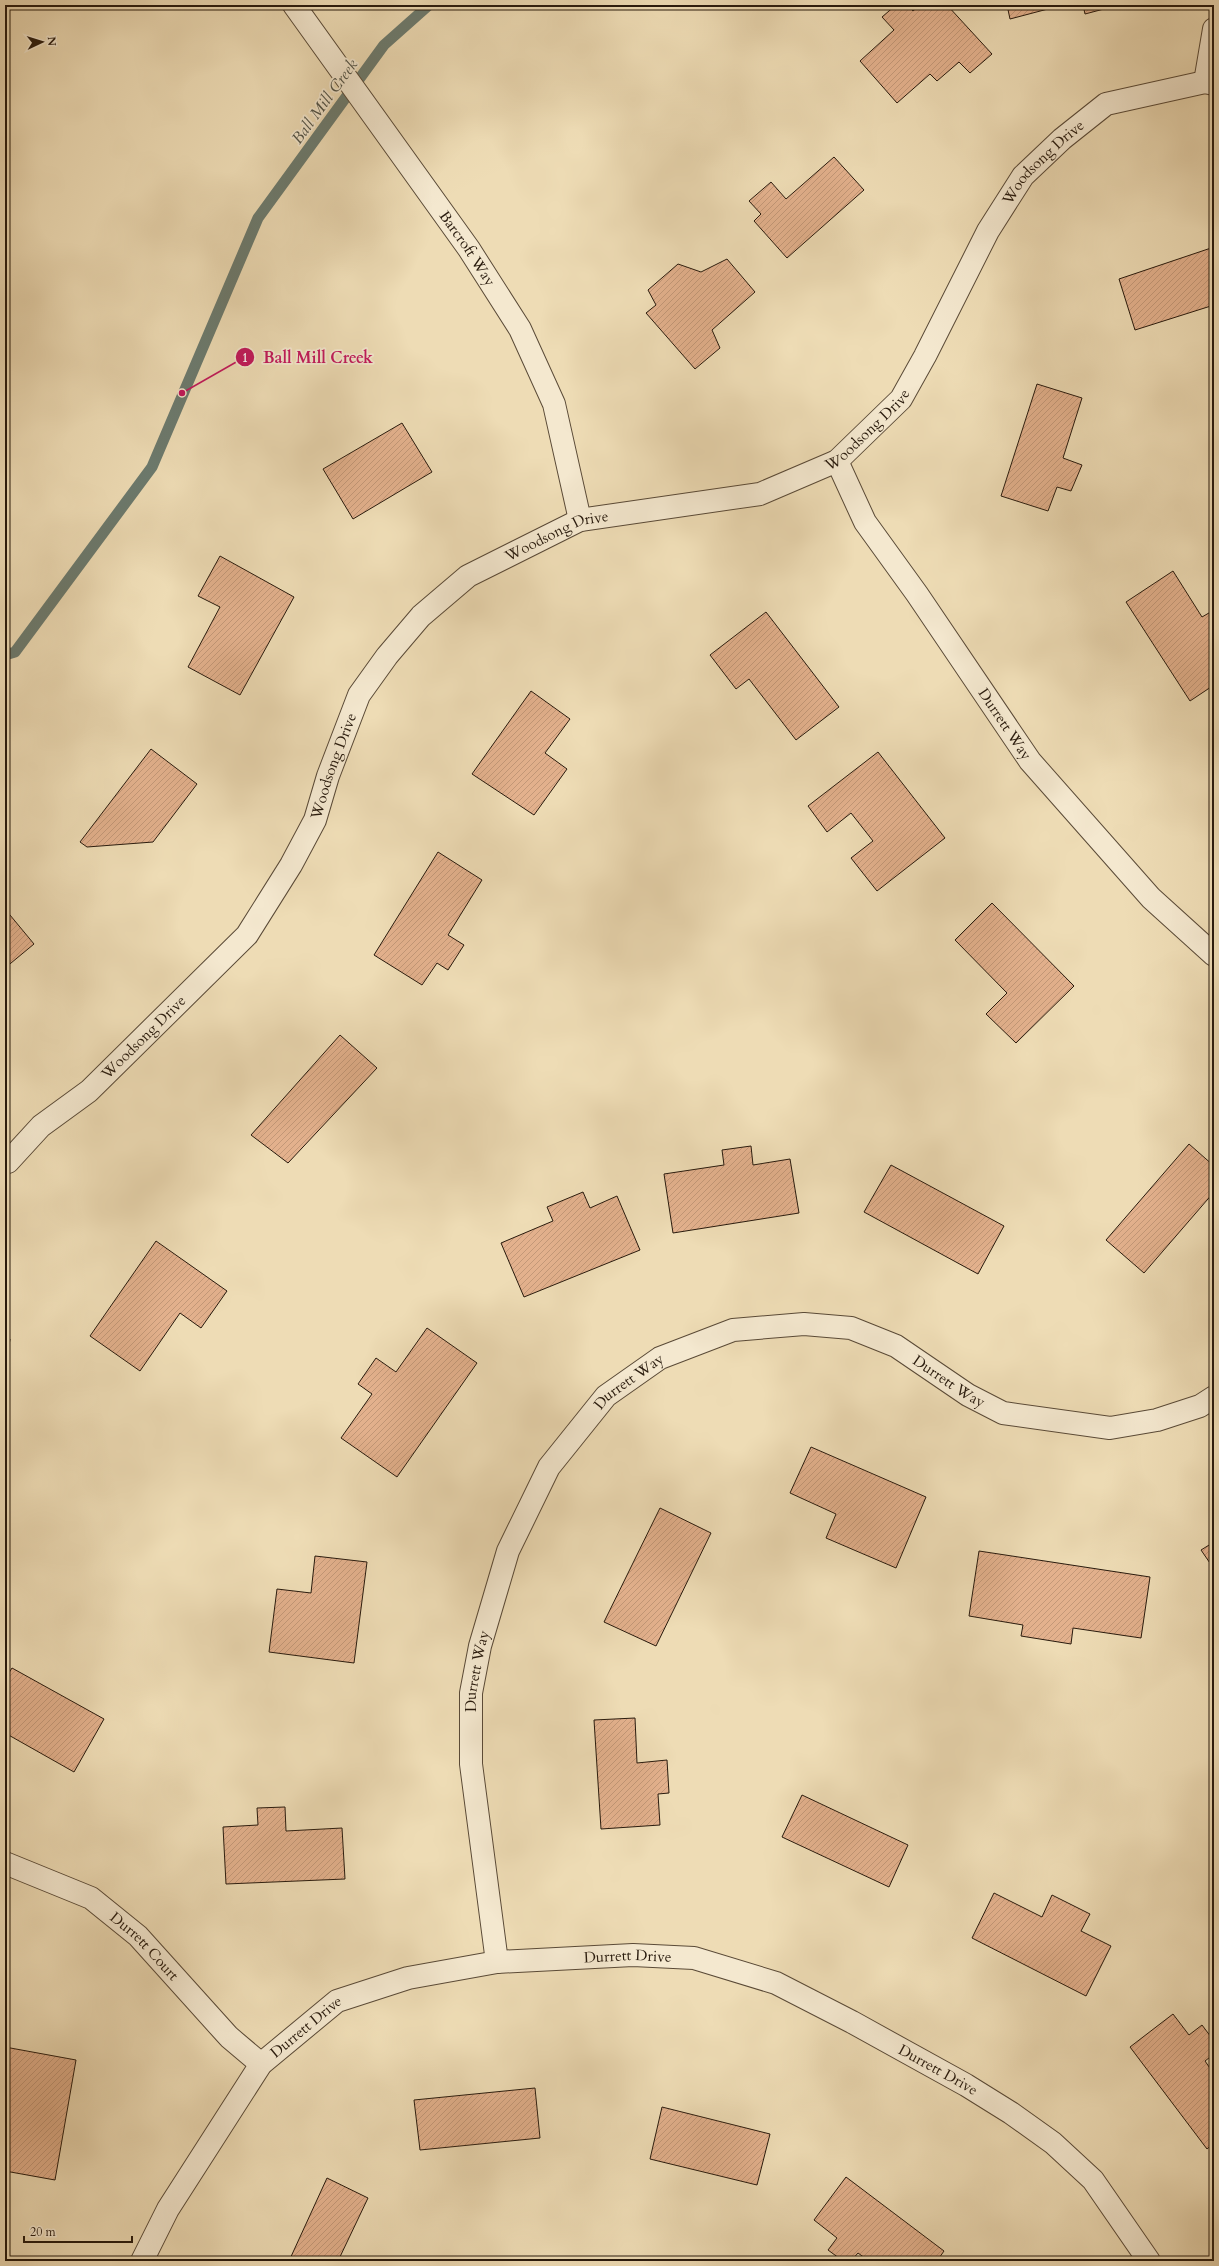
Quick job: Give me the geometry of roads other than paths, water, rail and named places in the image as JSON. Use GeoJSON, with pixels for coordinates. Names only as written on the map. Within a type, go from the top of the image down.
{"type":"FeatureCollection","features":[{"type":"Feature","properties":{"kind":"street","name":"Barcroft Way"},"geometry":{"type":"LineString","coordinates":[[294,5],[469,249],[520,328],[554,404],[580,520]]}},
{"type":"Feature","properties":{"kind":"street"},"geometry":{"type":"LineString","coordinates":[[1210,83],[1214,29]]}},
{"type":"Feature","properties":{"kind":"street","name":"Woodsong Drive"},"geometry":{"type":"LineString","coordinates":[[8,1162],[41,1126],[89,1091],[247,935],[291,865],[315,820],[328,776],[359,695],[387,656],[421,616],[468,576],[580,520],[760,494],[837,461],[901,399],[925,356],[988,231],[1023,176],[1062,139],[1106,104],[1210,83]]}},
{"type":"Feature","properties":{"kind":"street","name":"Durrett Way"},"geometry":{"type":"LineString","coordinates":[[837,461],[865,522],[922,600],[1030,761],[1151,898],[1214,955]]}},
{"type":"Feature","properties":{"kind":"street","name":"Durrett Way"},"geometry":{"type":"LineString","coordinates":[[497,1962],[471,1764],[471,1693],[480,1646],[508,1551],[549,1467],[606,1396],[660,1358],[733,1330],[804,1324],[851,1328],[896,1346],[968,1395],[1003,1413],[1110,1428],[1157,1420],[1200,1406],[1214,1396]]}},
{"type":"Feature","properties":{"kind":"street","name":"Durrett Court"},"geometry":{"type":"LineString","coordinates":[[5,1863],[91,1898],[138,1936],[229,2037],[261,2064]]}},
{"type":"Feature","properties":{"kind":"street","name":"Durrett Drive"},"geometry":{"type":"LineString","coordinates":[[142,2261],[168,2209],[261,2064],[337,2001],[408,1978],[497,1962],[633,1955],[694,1958],[776,1983],[852,2022],[966,2085],[1011,2113],[1053,2143],[1093,2180],[1149,2261]]}},
{"type":"Feature","properties":{"kind":"waterway","name":"Ball Mill Creek"},"geometry":{"type":"LineString","coordinates":[[5,655],[15,652],[152,467],[258,218],[384,45],[429,5]]}},
{"type":"Feature","properties":{"kind":"place","name":"Ball Mill Creek"},"geometry":{"type":"Point","coordinates":[182,393]}}]}
